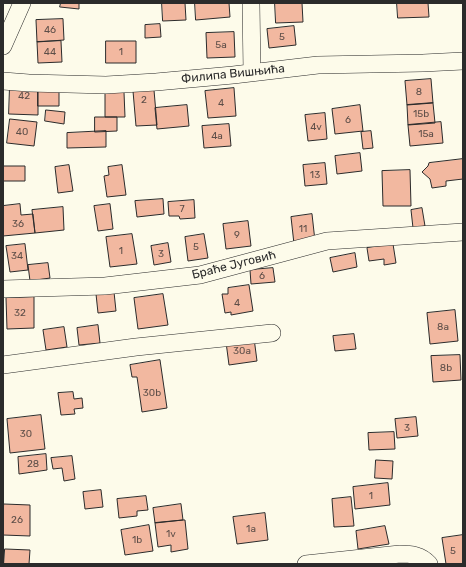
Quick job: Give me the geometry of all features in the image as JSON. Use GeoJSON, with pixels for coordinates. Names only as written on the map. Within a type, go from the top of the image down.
{"type":"FeatureCollection","features":[{"type":"Feature","properties":{"kind":"street"},"geometry":{"type":"LineString","coordinates":[[3,46],[22,3]]}},
{"type":"Feature","properties":{"kind":"street"},"geometry":{"type":"LineString","coordinates":[[251,3],[252,72]]}},
{"type":"Feature","properties":{"kind":"street","name":"Филипа Вишњића"},"geometry":{"type":"LineString","coordinates":[[3,81],[106,85],[156,82],[318,65],[463,61]]}},
{"type":"Feature","properties":{"kind":"street","name":"Браће Југовић"},"geometry":{"type":"LineString","coordinates":[[3,289],[105,286],[178,278],[200,275],[327,241],[463,232]]}},
{"type":"Feature","properties":{"kind":"street"},"geometry":{"type":"LineString","coordinates":[[3,365],[136,347],[272,333]]}},
{"type":"Feature","properties":{"kind":"street"},"geometry":{"type":"LineString","coordinates":[[306,564],[400,554],[411,554],[421,557],[429,564]]}},
{"type":"Feature","properties":{"kind":"building"},"geometry":{"type":"Polygon","coordinates":[[[61,3],[79,3],[79,9],[60,7],[61,3]]]}},
{"type":"Feature","properties":{"kind":"building"},"geometry":{"type":"Polygon","coordinates":[[[162,3],[185,3],[186,20],[163,21],[162,3]]]}},
{"type":"Feature","properties":{"kind":"building"},"geometry":{"type":"Polygon","coordinates":[[[195,3],[229,3],[230,17],[196,20],[195,3]]]}},
{"type":"Feature","properties":{"kind":"building"},"geometry":{"type":"Polygon","coordinates":[[[275,3],[302,3],[303,22],[276,23],[275,3]]]}},
{"type":"Feature","properties":{"kind":"building"},"geometry":{"type":"Polygon","coordinates":[[[397,3],[428,3],[429,17],[398,18],[397,3]]]}},
{"type":"Feature","properties":{"kind":"building"},"geometry":{"type":"Polygon","coordinates":[[[63,19],[64,40],[37,42],[36,20],[63,19]]]}},
{"type":"Feature","properties":{"kind":"building"},"geometry":{"type":"Polygon","coordinates":[[[160,24],[161,37],[145,38],[145,25],[160,24]]]}},
{"type":"Feature","properties":{"kind":"building"},"geometry":{"type":"Polygon","coordinates":[[[294,26],[296,45],[269,48],[267,29],[294,26]]]}},
{"type":"Feature","properties":{"kind":"building"},"geometry":{"type":"Polygon","coordinates":[[[234,32],[235,57],[207,58],[206,33],[234,32]]]}},
{"type":"Feature","properties":{"kind":"building"},"geometry":{"type":"Polygon","coordinates":[[[61,41],[62,62],[38,63],[37,42],[61,41]]]}},
{"type":"Feature","properties":{"kind":"building"},"geometry":{"type":"Polygon","coordinates":[[[106,41],[136,41],[136,63],[106,63],[106,41]]]}},
{"type":"Feature","properties":{"kind":"building"},"geometry":{"type":"Polygon","coordinates":[[[431,79],[433,103],[407,105],[405,81],[431,79]]]}},
{"type":"Feature","properties":{"kind":"building"},"geometry":{"type":"Polygon","coordinates":[[[10,85],[38,86],[38,115],[9,114],[10,85]]]}},
{"type":"Feature","properties":{"kind":"building"},"geometry":{"type":"Polygon","coordinates":[[[38,86],[59,86],[59,106],[38,106],[38,86]]]}},
{"type":"Feature","properties":{"kind":"building"},"geometry":{"type":"Polygon","coordinates":[[[234,88],[236,116],[208,118],[205,91],[234,88]]]}},
{"type":"Feature","properties":{"kind":"building"},"geometry":{"type":"Polygon","coordinates":[[[154,90],[157,125],[136,126],[133,91],[154,90]]]}},
{"type":"Feature","properties":{"kind":"building"},"geometry":{"type":"Polygon","coordinates":[[[124,92],[125,117],[105,117],[105,93],[124,92]]]}},
{"type":"Feature","properties":{"kind":"building"},"geometry":{"type":"Polygon","coordinates":[[[433,103],[435,123],[408,125],[407,105],[433,103]]]}},
{"type":"Feature","properties":{"kind":"building"},"geometry":{"type":"Polygon","coordinates":[[[187,105],[189,126],[157,129],[155,108],[187,105]]]}},
{"type":"Feature","properties":{"kind":"building"},"geometry":{"type":"Polygon","coordinates":[[[360,105],[363,131],[335,134],[332,109],[360,105]]]}},
{"type":"Feature","properties":{"kind":"building"},"geometry":{"type":"Polygon","coordinates":[[[46,110],[65,112],[64,124],[45,121],[46,110]]]}},
{"type":"Feature","properties":{"kind":"building"},"geometry":{"type":"Polygon","coordinates":[[[325,113],[327,139],[308,141],[305,115],[325,113]]]}},
{"type":"Feature","properties":{"kind":"building"},"geometry":{"type":"Polygon","coordinates":[[[95,117],[117,117],[117,131],[95,132],[95,117]]]}},
{"type":"Feature","properties":{"kind":"building"},"geometry":{"type":"Polygon","coordinates":[[[10,119],[37,122],[34,146],[7,143],[10,119]]]}},
{"type":"Feature","properties":{"kind":"building"},"geometry":{"type":"Polygon","coordinates":[[[441,122],[443,143],[410,146],[408,125],[441,122]]]}},
{"type":"Feature","properties":{"kind":"building"},"geometry":{"type":"Polygon","coordinates":[[[229,124],[231,146],[204,148],[202,126],[229,124]]]}},
{"type":"Feature","properties":{"kind":"building"},"geometry":{"type":"Polygon","coordinates":[[[106,131],[106,147],[67,148],[67,133],[106,131]]]}},
{"type":"Feature","properties":{"kind":"building"},"geometry":{"type":"Polygon","coordinates":[[[371,131],[373,148],[363,149],[361,132],[371,131]]]}},
{"type":"Feature","properties":{"kind":"building"},"geometry":{"type":"Polygon","coordinates":[[[360,153],[362,171],[337,174],[335,156],[360,153]]]}},
{"type":"Feature","properties":{"kind":"building"},"geometry":{"type":"Polygon","coordinates":[[[463,159],[463,179],[446,181],[446,186],[432,188],[430,179],[422,172],[429,163],[463,159]]]}},
{"type":"Feature","properties":{"kind":"building"},"geometry":{"type":"Polygon","coordinates":[[[325,163],[327,184],[305,186],[303,165],[325,163]]]}},
{"type":"Feature","properties":{"kind":"building"},"geometry":{"type":"Polygon","coordinates":[[[69,165],[73,191],[58,193],[55,167],[69,165]]]}},
{"type":"Feature","properties":{"kind":"building"},"geometry":{"type":"Polygon","coordinates":[[[122,165],[126,195],[107,197],[104,176],[109,175],[108,167],[122,165]]]}},
{"type":"Feature","properties":{"kind":"building"},"geometry":{"type":"Polygon","coordinates":[[[3,166],[25,166],[25,181],[3,181],[3,166]]]}},
{"type":"Feature","properties":{"kind":"building"},"geometry":{"type":"Polygon","coordinates":[[[410,170],[411,206],[383,206],[382,171],[410,170]]]}},
{"type":"Feature","properties":{"kind":"building"},"geometry":{"type":"Polygon","coordinates":[[[163,199],[164,214],[137,217],[135,201],[163,199]]]}},
{"type":"Feature","properties":{"kind":"building"},"geometry":{"type":"Polygon","coordinates":[[[194,200],[195,218],[180,219],[179,216],[169,216],[168,202],[194,200]]]}},
{"type":"Feature","properties":{"kind":"building"},"geometry":{"type":"Polygon","coordinates":[[[20,204],[21,215],[33,214],[35,233],[3,236],[3,206],[20,204]]]}},
{"type":"Feature","properties":{"kind":"building"},"geometry":{"type":"Polygon","coordinates":[[[110,204],[113,229],[98,231],[94,206],[110,204]]]}},
{"type":"Feature","properties":{"kind":"building"},"geometry":{"type":"Polygon","coordinates":[[[63,207],[64,230],[35,233],[32,210],[63,207]]]}},
{"type":"Feature","properties":{"kind":"building"},"geometry":{"type":"Polygon","coordinates":[[[422,208],[425,226],[413,228],[411,210],[422,208]]]}},
{"type":"Feature","properties":{"kind":"building"},"geometry":{"type":"Polygon","coordinates":[[[312,214],[315,241],[294,244],[291,217],[312,214]]]}},
{"type":"Feature","properties":{"kind":"building"},"geometry":{"type":"Polygon","coordinates":[[[248,221],[251,246],[226,249],[223,224],[248,221]]]}},
{"type":"Feature","properties":{"kind":"building"},"geometry":{"type":"Polygon","coordinates":[[[132,234],[137,264],[110,267],[106,237],[132,234]]]}},
{"type":"Feature","properties":{"kind":"building"},"geometry":{"type":"Polygon","coordinates":[[[204,234],[208,258],[188,261],[185,237],[204,234]]]}},
{"type":"Feature","properties":{"kind":"building"},"geometry":{"type":"Polygon","coordinates":[[[168,243],[171,262],[154,265],[151,246],[168,243]]]}},
{"type":"Feature","properties":{"kind":"building"},"geometry":{"type":"Polygon","coordinates":[[[25,244],[28,270],[10,272],[6,246],[25,244]]]}},
{"type":"Feature","properties":{"kind":"building"},"geometry":{"type":"Polygon","coordinates":[[[393,244],[396,263],[384,265],[384,259],[369,261],[367,248],[393,244]]]}},
{"type":"Feature","properties":{"kind":"building"},"geometry":{"type":"Polygon","coordinates":[[[355,253],[357,267],[333,272],[330,258],[355,253]]]}},
{"type":"Feature","properties":{"kind":"building"},"geometry":{"type":"Polygon","coordinates":[[[48,263],[50,278],[30,281],[28,265],[48,263]]]}},
{"type":"Feature","properties":{"kind":"building"},"geometry":{"type":"Polygon","coordinates":[[[273,268],[275,282],[251,284],[250,270],[273,268]]]}},
{"type":"Feature","properties":{"kind":"building"},"geometry":{"type":"Polygon","coordinates":[[[249,285],[253,311],[231,315],[231,312],[225,313],[222,294],[228,294],[228,288],[249,285]]]}},
{"type":"Feature","properties":{"kind":"building"},"geometry":{"type":"Polygon","coordinates":[[[114,292],[116,311],[98,313],[96,294],[114,292]]]}},
{"type":"Feature","properties":{"kind":"building"},"geometry":{"type":"Polygon","coordinates":[[[163,294],[168,325],[138,329],[134,298],[163,294]]]}},
{"type":"Feature","properties":{"kind":"building"},"geometry":{"type":"Polygon","coordinates":[[[34,297],[34,328],[7,329],[6,298],[34,297]]]}},
{"type":"Feature","properties":{"kind":"building"},"geometry":{"type":"Polygon","coordinates":[[[455,310],[458,341],[430,344],[427,313],[455,310]]]}},
{"type":"Feature","properties":{"kind":"building"},"geometry":{"type":"Polygon","coordinates":[[[98,325],[100,343],[79,345],[77,328],[98,325]]]}},
{"type":"Feature","properties":{"kind":"building"},"geometry":{"type":"Polygon","coordinates":[[[64,327],[67,347],[46,350],[43,330],[64,327]]]}},
{"type":"Feature","properties":{"kind":"building"},"geometry":{"type":"Polygon","coordinates":[[[354,334],[356,349],[335,351],[333,336],[354,334]]]}},
{"type":"Feature","properties":{"kind":"building"},"geometry":{"type":"Polygon","coordinates":[[[254,338],[257,361],[229,365],[226,342],[254,338]]]}},
{"type":"Feature","properties":{"kind":"building"},"geometry":{"type":"Polygon","coordinates":[[[460,355],[461,380],[433,382],[431,356],[460,355]]]}},
{"type":"Feature","properties":{"kind":"building"},"geometry":{"type":"Polygon","coordinates":[[[160,360],[167,408],[142,412],[137,377],[132,377],[130,365],[160,360]]]}},
{"type":"Feature","properties":{"kind":"building"},"geometry":{"type":"Polygon","coordinates":[[[73,392],[74,399],[82,398],[83,408],[74,409],[75,414],[61,415],[58,393],[73,392]]]}},
{"type":"Feature","properties":{"kind":"building"},"geometry":{"type":"Polygon","coordinates":[[[41,415],[45,449],[10,453],[7,419],[41,415]]]}},
{"type":"Feature","properties":{"kind":"building"},"geometry":{"type":"Polygon","coordinates":[[[416,417],[418,436],[397,438],[395,419],[416,417]]]}},
{"type":"Feature","properties":{"kind":"building"},"geometry":{"type":"Polygon","coordinates":[[[394,432],[395,449],[369,450],[368,433],[394,432]]]}},
{"type":"Feature","properties":{"kind":"building"},"geometry":{"type":"Polygon","coordinates":[[[46,454],[47,470],[19,474],[18,457],[46,454]]]}},
{"type":"Feature","properties":{"kind":"building"},"geometry":{"type":"Polygon","coordinates":[[[72,456],[75,479],[64,481],[62,468],[53,469],[51,458],[72,456]]]}},
{"type":"Feature","properties":{"kind":"building"},"geometry":{"type":"Polygon","coordinates":[[[376,460],[393,461],[392,479],[375,478],[376,460]]]}},
{"type":"Feature","properties":{"kind":"building"},"geometry":{"type":"Polygon","coordinates":[[[388,483],[390,505],[355,509],[353,487],[388,483]]]}},
{"type":"Feature","properties":{"kind":"building"},"geometry":{"type":"Polygon","coordinates":[[[101,490],[103,507],[85,509],[83,492],[101,490]]]}},
{"type":"Feature","properties":{"kind":"building"},"geometry":{"type":"Polygon","coordinates":[[[146,496],[148,510],[137,511],[137,516],[119,518],[117,499],[146,496]]]}},
{"type":"Feature","properties":{"kind":"building"},"geometry":{"type":"Polygon","coordinates":[[[351,497],[354,526],[334,527],[332,499],[351,497]]]}},
{"type":"Feature","properties":{"kind":"building"},"geometry":{"type":"Polygon","coordinates":[[[4,504],[30,505],[30,536],[3,535],[4,504]]]}},
{"type":"Feature","properties":{"kind":"building"},"geometry":{"type":"Polygon","coordinates":[[[181,504],[183,520],[155,523],[153,508],[181,504]]]}},
{"type":"Feature","properties":{"kind":"building"},"geometry":{"type":"Polygon","coordinates":[[[265,513],[268,540],[237,544],[233,517],[265,513]]]}},
{"type":"Feature","properties":{"kind":"building"},"geometry":{"type":"Polygon","coordinates":[[[185,520],[188,549],[171,552],[171,545],[158,547],[155,523],[185,520]]]}},
{"type":"Feature","properties":{"kind":"building"},"geometry":{"type":"Polygon","coordinates":[[[149,525],[153,551],[125,555],[121,530],[149,525]]]}},
{"type":"Feature","properties":{"kind":"building"},"geometry":{"type":"Polygon","coordinates":[[[385,526],[389,544],[358,549],[356,531],[385,526]]]}},
{"type":"Feature","properties":{"kind":"building"},"geometry":{"type":"Polygon","coordinates":[[[463,535],[463,564],[446,564],[442,538],[463,535]]]}},
{"type":"Feature","properties":{"kind":"building"},"geometry":{"type":"Polygon","coordinates":[[[5,549],[30,550],[29,564],[4,564],[5,549]]]}}]}
